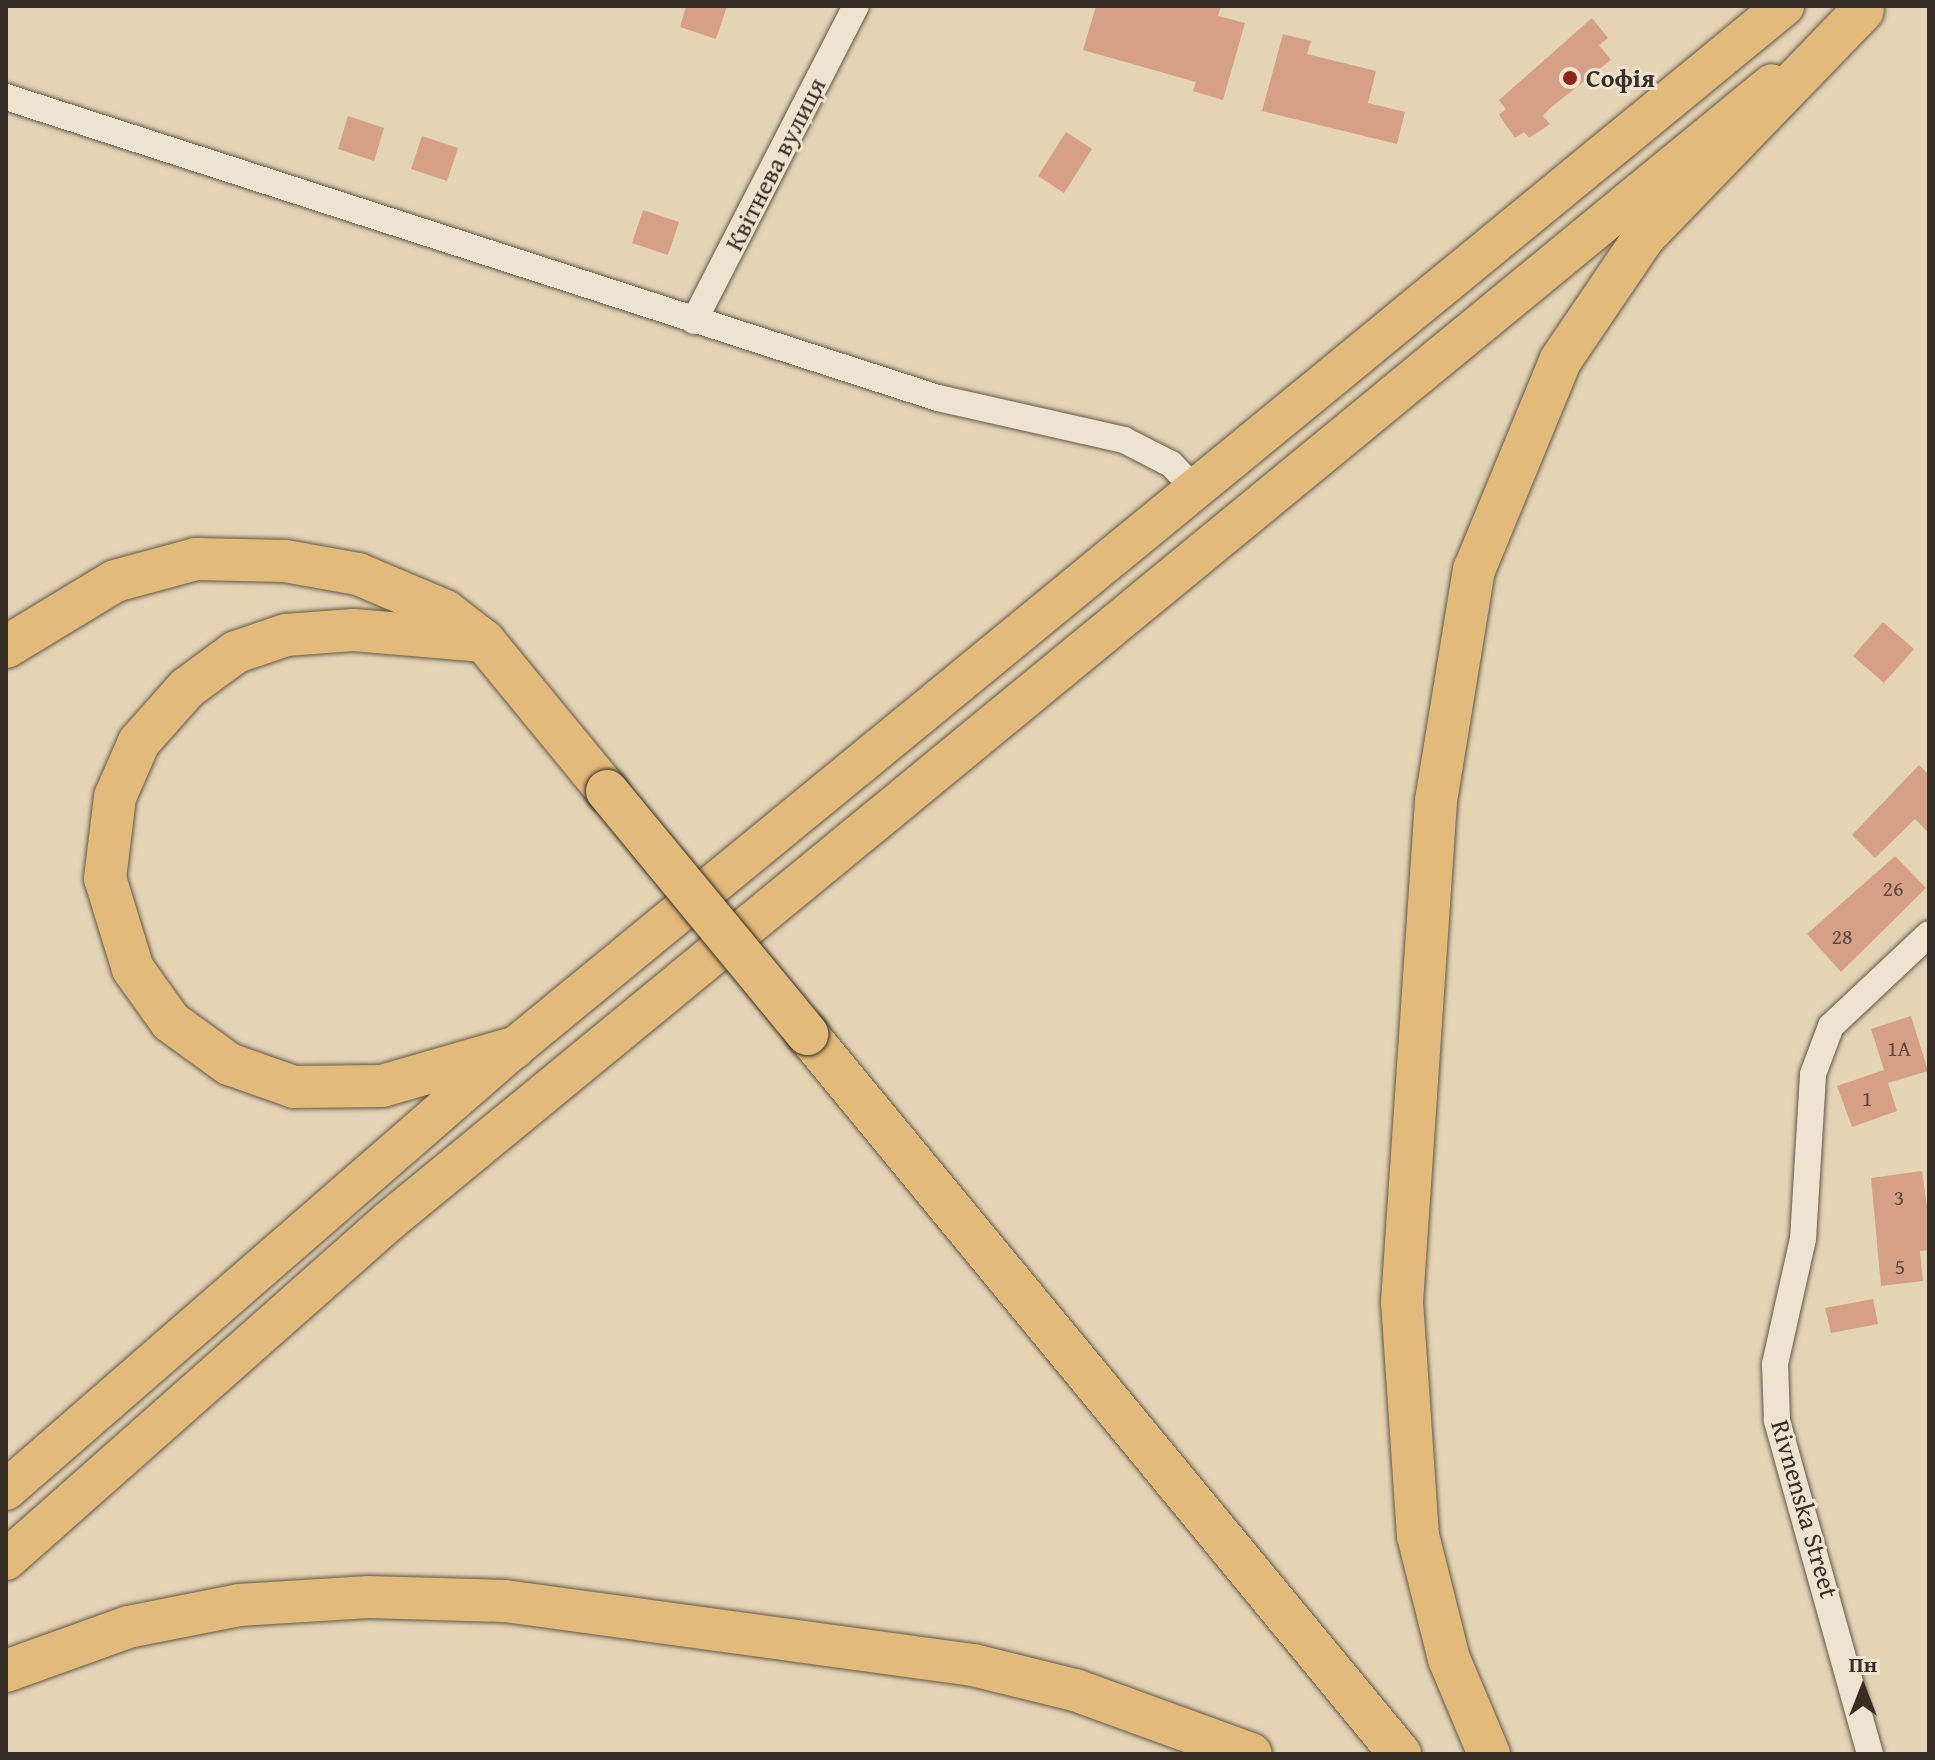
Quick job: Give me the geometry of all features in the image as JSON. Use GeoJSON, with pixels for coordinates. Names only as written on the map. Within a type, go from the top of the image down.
{"type":"FeatureCollection","features":[{"type":"Feature","properties":{"kind":"highway"},"geometry":{"type":"LineString","coordinates":[[1489,1754],[1449,1659],[1418,1536],[1402,1302],[1436,801],[1474,570],[1560,361],[1644,237],[1866,8]]}},
{"type":"Feature","properties":{"kind":"highway"},"geometry":{"type":"LineString","coordinates":[[6,647],[115,581],[196,559],[285,561],[358,574],[445,611],[484,641],[1400,1754]]}},
{"type":"Feature","properties":{"kind":"highway"},"geometry":{"type":"LineString","coordinates":[[484,641],[353,630],[286,635],[236,652],[187,688],[139,742],[115,797],[105,878],[133,969],[171,1022],[229,1064],[294,1087],[382,1086],[514,1048]]}},
{"type":"Feature","properties":{"kind":"highway"},"geometry":{"type":"LineString","coordinates":[[6,1671],[128,1627],[239,1605],[369,1597],[505,1601],[973,1665],[1089,1695],[1251,1754]]}},
{"type":"Feature","properties":{"kind":"main road"},"geometry":{"type":"LineString","coordinates":[[6,1490],[514,1048],[1784,6]]}},
{"type":"Feature","properties":{"kind":"main road"},"geometry":{"type":"LineString","coordinates":[[6,1560],[426,1191],[1866,8]]}},
{"type":"Feature","properties":{"kind":"street","name":"Квітнева вулиця"},"geometry":{"type":"LineString","coordinates":[[694,321],[856,6]]}},
{"type":"Feature","properties":{"kind":"street"},"geometry":{"type":"LineString","coordinates":[[6,97],[938,398],[1124,440],[1171,464],[1195,489]]}},
{"type":"Feature","properties":{"kind":"street","name":"Rivnenska Street"},"geometry":{"type":"LineString","coordinates":[[1870,1754],[1777,1420],[1775,1364],[1803,1239],[1813,1074],[1835,1022],[1929,934]]}},
{"type":"Feature","properties":{"kind":"building"},"geometry":{"type":"Polygon","coordinates":[[[686,6],[727,6],[716,39],[680,27],[686,6]]]}},
{"type":"Feature","properties":{"kind":"building"},"geometry":{"type":"Polygon","coordinates":[[[1096,6],[1221,6],[1218,16],[1245,23],[1223,100],[1193,91],[1196,82],[1083,50],[1096,6]]]}},
{"type":"Feature","properties":{"kind":"building"},"geometry":{"type":"Polygon","coordinates":[[[1592,18],[1608,38],[1599,45],[1611,60],[1549,109],[1543,116],[1550,124],[1529,138],[1524,132],[1515,138],[1499,115],[1506,109],[1499,100],[1592,18]]]}},
{"type":"Feature","properties":{"kind":"building"},"geometry":{"type":"Polygon","coordinates":[[[1283,34],[1311,41],[1307,54],[1376,71],[1368,103],[1405,112],[1397,144],[1262,111],[1283,34]]]}},
{"type":"Feature","properties":{"kind":"building"},"geometry":{"type":"Polygon","coordinates":[[[348,116],[384,128],[374,161],[338,149],[348,116]]]}},
{"type":"Feature","properties":{"kind":"building"},"geometry":{"type":"Polygon","coordinates":[[[1066,132],[1092,149],[1064,193],[1038,176],[1066,132]]]}},
{"type":"Feature","properties":{"kind":"building"},"geometry":{"type":"Polygon","coordinates":[[[422,136],[458,148],[447,181],[411,169],[422,136]]]}},
{"type":"Feature","properties":{"kind":"building"},"geometry":{"type":"Polygon","coordinates":[[[643,210],[679,222],[668,255],[632,243],[643,210]]]}},
{"type":"Feature","properties":{"kind":"building"},"geometry":{"type":"Polygon","coordinates":[[[1883,622],[1914,649],[1884,683],[1853,656],[1883,622]]]}},
{"type":"Feature","properties":{"kind":"building"},"geometry":{"type":"Polygon","coordinates":[[[1919,765],[1929,775],[1929,833],[1915,819],[1875,858],[1852,835],[1919,765]]]}},
{"type":"Feature","properties":{"kind":"building"},"geometry":{"type":"Polygon","coordinates":[[[1895,856],[1926,888],[1841,972],[1807,934],[1895,856]]]}},
{"type":"Feature","properties":{"kind":"building"},"geometry":{"type":"Polygon","coordinates":[[[1911,1016],[1928,1071],[1888,1083],[1897,1111],[1852,1127],[1837,1086],[1884,1070],[1871,1029],[1911,1016]]]}},
{"type":"Feature","properties":{"kind":"building"},"geometry":{"type":"Polygon","coordinates":[[[1922,1171],[1929,1222],[1929,1250],[1920,1251],[1923,1281],[1881,1286],[1871,1178],[1922,1171]]]}},
{"type":"Feature","properties":{"kind":"building"},"geometry":{"type":"Polygon","coordinates":[[[1873,1299],[1878,1324],[1831,1333],[1825,1308],[1873,1299]]]}},
{"type":"Feature","properties":{"kind":"place","name":"Софія"},"geometry":{"type":"Point","coordinates":[1570,78]}}]}
